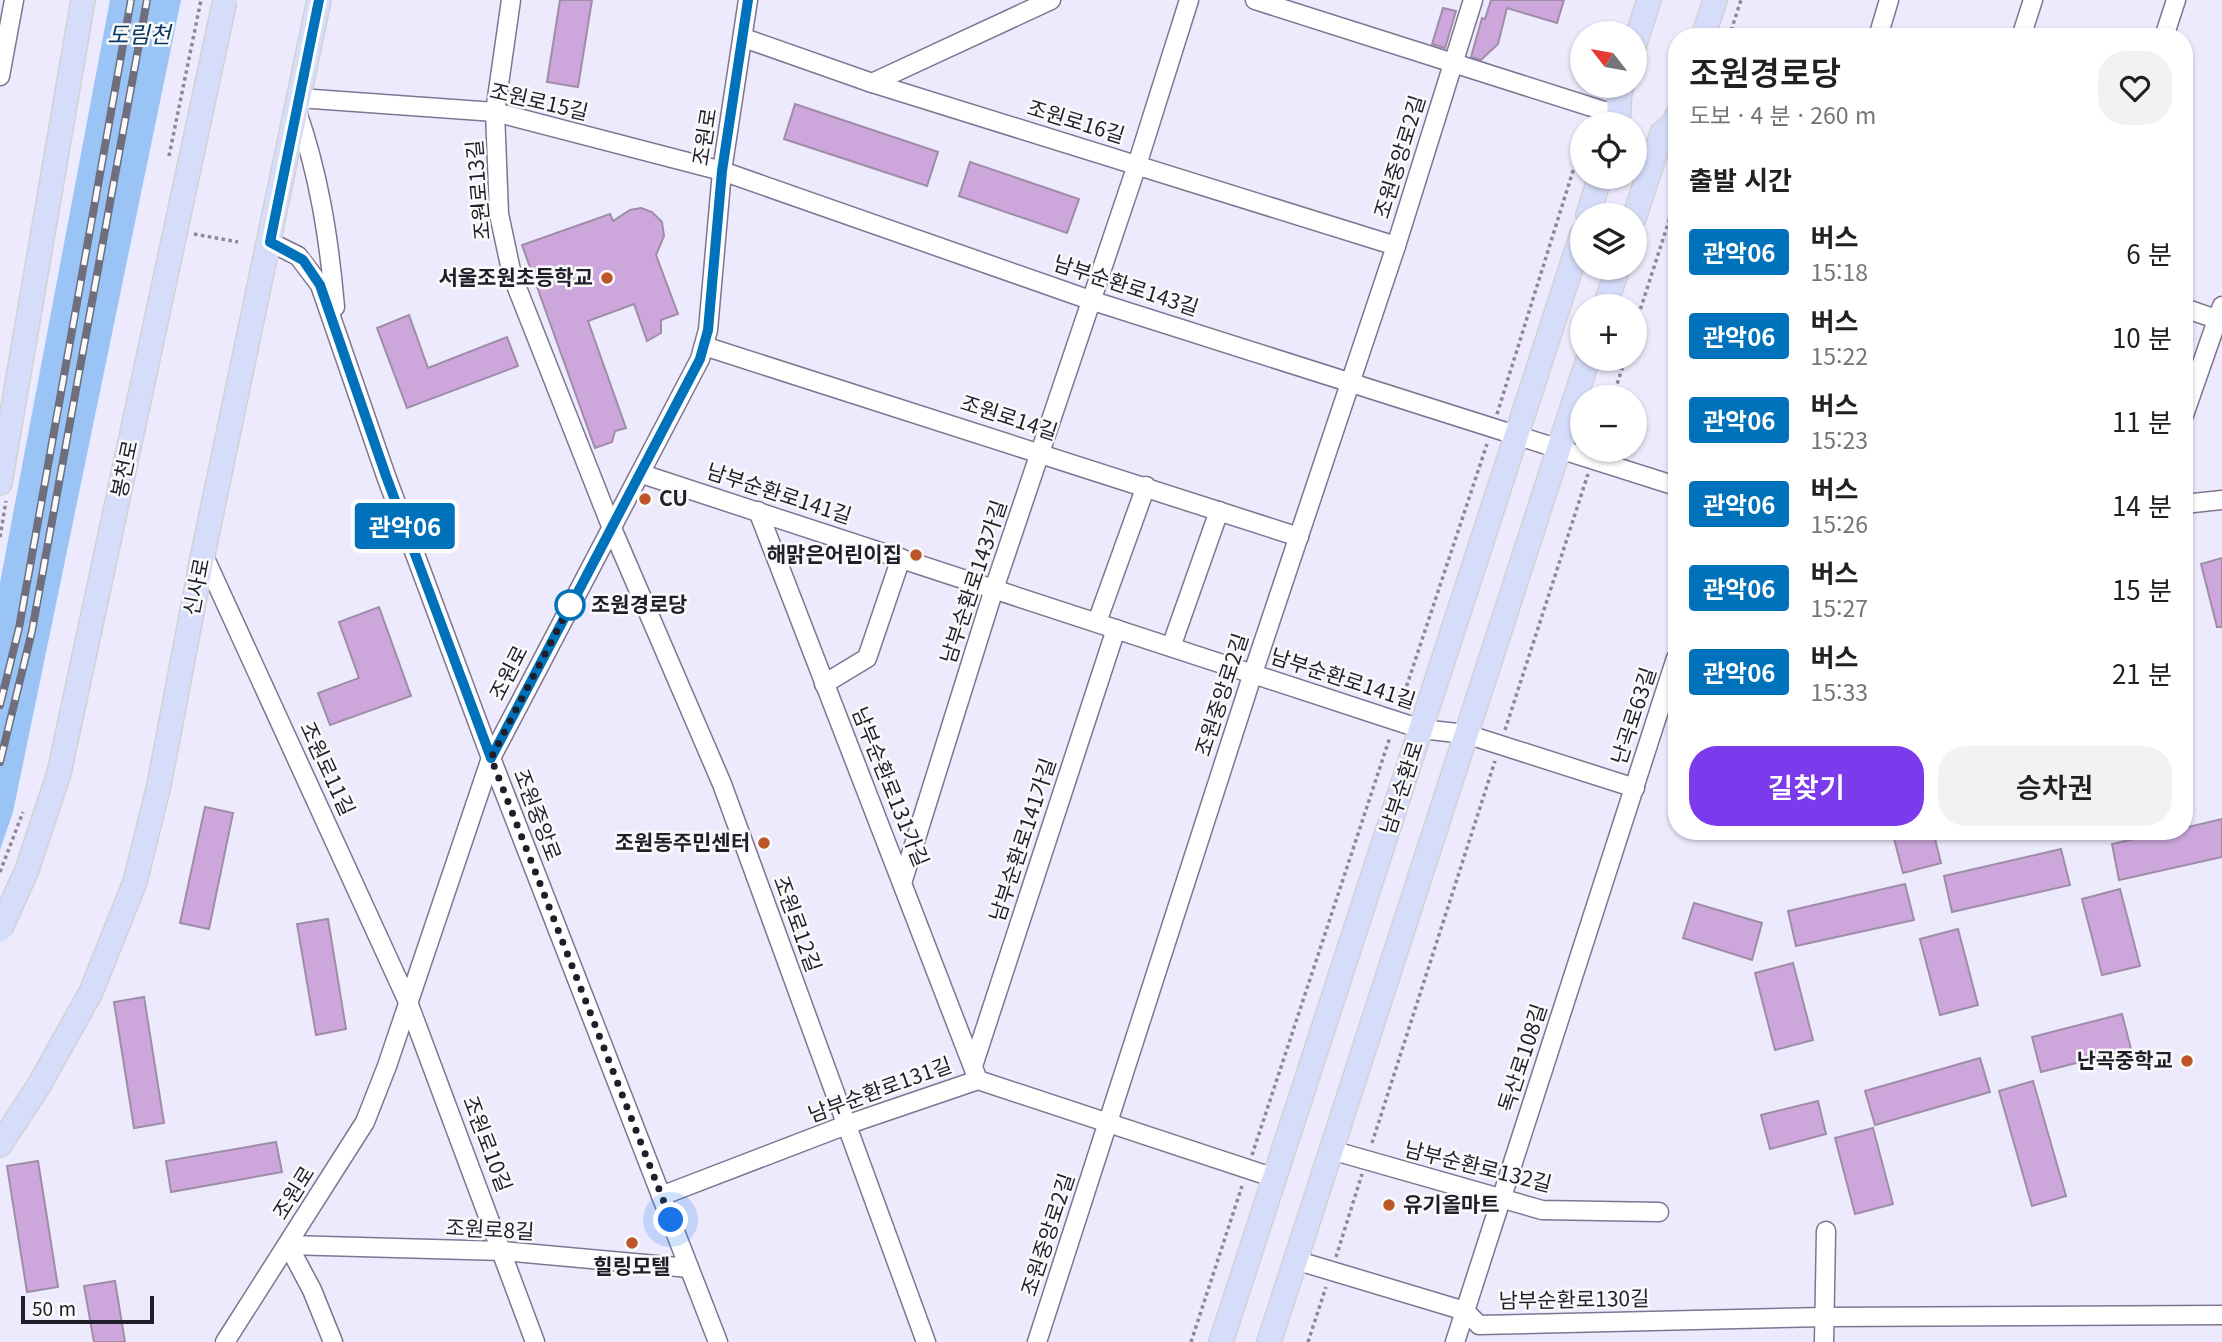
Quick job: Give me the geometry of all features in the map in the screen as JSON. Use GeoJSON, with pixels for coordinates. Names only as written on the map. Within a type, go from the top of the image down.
{"type":"FeatureCollection","features":[{"type":"Feature","properties":{"kind":"main road"},"geometry":{"type":"LineString","coordinates":[[0,483],[83,0]]}},
{"type":"Feature","properties":{"kind":"main road","name":"봉천로"},"geometry":{"type":"LineString","coordinates":[[0,930],[27,870],[59,773],[225,0]]}},
{"type":"Feature","properties":{"kind":"main road","name":"신사로"},"geometry":{"type":"LineString","coordinates":[[0,1146],[38,1087],[91,992],[135,882],[159,785],[203,554],[319,0]]}},
{"type":"Feature","properties":{"kind":"main road"},"geometry":{"type":"LineString","coordinates":[[1643,21],[1650,0]]}},
{"type":"Feature","properties":{"kind":"main road"},"geometry":{"type":"LineString","coordinates":[[1706,28],[1715,0]]}},
{"type":"Feature","properties":{"kind":"main road"},"geometry":{"type":"LineString","coordinates":[[1640,203],[1668,138]]}},
{"type":"Feature","properties":{"kind":"main road","name":"남부순환로"},"geometry":{"type":"LineString","coordinates":[[1221,1342],[1570,271]]}},
{"type":"Feature","properties":{"kind":"main road"},"geometry":{"type":"LineString","coordinates":[[1269,1342],[1584,371]]}},
{"type":"Feature","properties":{"kind":"street"},"geometry":{"type":"LineString","coordinates":[[0,76],[14,0]]}},
{"type":"Feature","properties":{"kind":"street","name":"조원로13길"},"geometry":{"type":"LineString","coordinates":[[511,0],[495,112],[499,214],[512,275],[611,526]]}},
{"type":"Feature","properties":{"kind":"street","name":"조원로"},"geometry":{"type":"LineString","coordinates":[[225,1342],[365,1122],[491,758],[611,526],[642,474],[688,384],[704,346],[710,316],[722,171],[748,0]]}},
{"type":"Feature","properties":{"kind":"street"},"geometry":{"type":"LineString","coordinates":[[872,83],[1051,0]]}},
{"type":"Feature","properties":{"kind":"street","name":"남부순환로143가길"},"geometry":{"type":"LineString","coordinates":[[903,880],[994,589],[1137,165],[1189,0]]}},
{"type":"Feature","properties":{"kind":"street"},"geometry":{"type":"LineString","coordinates":[[1255,0],[1595,112]]}},
{"type":"Feature","properties":{"kind":"street","name":"조원중앙로2길"},"geometry":{"type":"LineString","coordinates":[[1037,1342],[1253,673],[1396,246],[1473,0]]}},
{"type":"Feature","properties":{"kind":"street"},"geometry":{"type":"LineString","coordinates":[[1881,28],[1889,0]]}},
{"type":"Feature","properties":{"kind":"street"},"geometry":{"type":"LineString","coordinates":[[2024,28],[2034,0]]}},
{"type":"Feature","properties":{"kind":"street"},"geometry":{"type":"LineString","coordinates":[[2167,28],[2176,0]]}},
{"type":"Feature","properties":{"kind":"street","name":"조원로16길"},"geometry":{"type":"LineString","coordinates":[[744,38],[872,83],[1396,246]]}},
{"type":"Feature","properties":{"kind":"street"},"geometry":{"type":"LineString","coordinates":[[297,104],[321,196],[338,331]]}},
{"type":"Feature","properties":{"kind":"street","name":"조원로15길"},"geometry":{"type":"LineString","coordinates":[[297,104],[495,112],[722,171]]}},
{"type":"Feature","properties":{"kind":"street","name":"남부순환로143길"},"geometry":{"type":"LineString","coordinates":[[722,171],[1090,300],[1570,454]]}},
{"type":"Feature","properties":{"kind":"street","name":"조원중앙로"},"geometry":{"type":"LineString","coordinates":[[270,242],[298,256],[310,268],[338,331],[386,476],[491,758],[718,1342]]}},
{"type":"Feature","properties":{"kind":"street"},"geometry":{"type":"LineString","coordinates":[[2193,310],[2220,315],[2193,390]]}},
{"type":"Feature","properties":{"kind":"street","name":"조원로14길"},"geometry":{"type":"LineString","coordinates":[[704,346],[1299,537]]}},
{"type":"Feature","properties":{"kind":"street","name":"남부순환로143길"},"geometry":{"type":"LineString","coordinates":[[1598,462],[1668,484]]}},
{"type":"Feature","properties":{"kind":"street","name":"남부순환로141길"},"geometry":{"type":"LineString","coordinates":[[642,474],[1421,729],[1466,734],[1635,788]]}},
{"type":"Feature","properties":{"kind":"street"},"geometry":{"type":"LineString","coordinates":[[1097,622],[1146,486]]}},
{"type":"Feature","properties":{"kind":"street"},"geometry":{"type":"LineString","coordinates":[[2193,503],[2222,500]]}},
{"type":"Feature","properties":{"kind":"street","name":"남부순환로131가길"},"geometry":{"type":"LineString","coordinates":[[758,511],[976,1073]]}},
{"type":"Feature","properties":{"kind":"street"},"geometry":{"type":"LineString","coordinates":[[1171,646],[1219,511]]}},
{"type":"Feature","properties":{"kind":"street","name":"조원로12길"},"geometry":{"type":"LineString","coordinates":[[611,526],[722,784],[926,1342]]}},
{"type":"Feature","properties":{"kind":"street","name":"조원로11길"},"geometry":{"type":"LineString","coordinates":[[203,554],[408,1002]]}},
{"type":"Feature","properties":{"kind":"street"},"geometry":{"type":"LineString","coordinates":[[824,684],[867,658],[901,558]]}},
{"type":"Feature","properties":{"kind":"street","name":"남부순환로141가길"},"geometry":{"type":"LineString","coordinates":[[976,1073],[1116,629]]}},
{"type":"Feature","properties":{"kind":"street","name":"난곡로63길"},"geometry":{"type":"LineString","coordinates":[[1635,788],[1668,683]]}},
{"type":"Feature","properties":{"kind":"street","name":"독산로108길"},"geometry":{"type":"LineString","coordinates":[[1455,1342],[1635,788]]}},
{"type":"Feature","properties":{"kind":"street","name":"조원로10길"},"geometry":{"type":"LineString","coordinates":[[408,1002],[536,1342]]}},
{"type":"Feature","properties":{"kind":"street","name":"남부순환로131길"},"geometry":{"type":"LineString","coordinates":[[662,1196],[976,1073],[1109,1123],[1275,1178]]}},
{"type":"Feature","properties":{"kind":"street","name":"남부순환로132길"},"geometry":{"type":"LineString","coordinates":[[1331,1150],[1542,1210],[1659,1212]]}},
{"type":"Feature","properties":{"kind":"street"},"geometry":{"type":"LineString","coordinates":[[1824,1342],[1826,1231]]}},
{"type":"Feature","properties":{"kind":"street"},"geometry":{"type":"LineString","coordinates":[[288,1245],[312,1290],[333,1342]]}},
{"type":"Feature","properties":{"kind":"street","name":"조원로8길"},"geometry":{"type":"LineString","coordinates":[[288,1245],[503,1251],[689,1268]]}},
{"type":"Feature","properties":{"kind":"street","name":"남부순환로130길"},"geometry":{"type":"LineString","coordinates":[[1295,1260],[1465,1311],[1479,1325],[1824,1317],[2222,1315]]}},
{"type":"Feature","properties":{"kind":"path"},"geometry":{"type":"LineString","coordinates":[[1732,28],[1741,0]]}},
{"type":"Feature","properties":{"kind":"path"},"geometry":{"type":"LineString","coordinates":[[1191,1342],[1492,429],[1570,180]]}},
{"type":"Feature","properties":{"kind":"path"},"geometry":{"type":"LineString","coordinates":[[1645,294],[1668,224]]}},
{"type":"Feature","properties":{"kind":"path"},"geometry":{"type":"LineString","coordinates":[[1308,1342],[1591,462]]}},
{"type":"Feature","properties":{"kind":"water","name":"도림천"},"geometry":{"type":"Polygon","coordinates":[[[110,0],[181,0],[13,812],[0,850],[0,583],[110,0]]]}},
{"type":"Feature","properties":{"kind":"building"},"geometry":{"type":"Polygon","coordinates":[[[560,0],[592,0],[578,87],[547,82],[560,0]]]}},
{"type":"Feature","properties":{"kind":"building"},"geometry":{"type":"Polygon","coordinates":[[[1491,0],[1564,0],[1557,23],[1507,8],[1498,44],[1481,60],[1471,57],[1482,18],[1485,19],[1491,0]]]}},
{"type":"Feature","properties":{"kind":"building"},"geometry":{"type":"Polygon","coordinates":[[[1443,8],[1456,11],[1445,48],[1432,44],[1443,8]]]}},
{"type":"Feature","properties":{"kind":"building"},"geometry":{"type":"Polygon","coordinates":[[[795,104],[938,152],[927,186],[784,139],[795,104]]]}},
{"type":"Feature","properties":{"kind":"building"},"geometry":{"type":"Polygon","coordinates":[[[970,162],[1079,199],[1067,233],[959,196],[970,162]]]}},
{"type":"Feature","properties":{"kind":"building"},"geometry":{"type":"Polygon","coordinates":[[[641,208],[652,212],[662,222],[664,236],[656,255],[678,314],[661,320],[661,333],[647,341],[634,304],[588,321],[626,428],[615,431],[612,442],[595,448],[522,245],[610,214],[613,221],[630,210],[641,208]]]}},
{"type":"Feature","properties":{"kind":"building"},"geometry":{"type":"Polygon","coordinates":[[[409,315],[428,368],[507,337],[518,366],[407,408],[377,328],[409,315]]]}},
{"type":"Feature","properties":{"kind":"building"},"geometry":{"type":"Polygon","coordinates":[[[2222,558],[2222,627],[2217,627],[2201,564],[2222,558]]]}},
{"type":"Feature","properties":{"kind":"building"},"geometry":{"type":"Polygon","coordinates":[[[379,607],[411,696],[330,725],[318,693],[359,678],[339,622],[379,607]]]}},
{"type":"Feature","properties":{"kind":"building"},"geometry":{"type":"Polygon","coordinates":[[[205,807],[233,813],[209,929],[180,923],[205,807]]]}},
{"type":"Feature","properties":{"kind":"building"},"geometry":{"type":"Polygon","coordinates":[[[2222,819],[2222,857],[2119,880],[2112,844],[2130,840],[2193,840],[2193,826],[2222,819]]]}},
{"type":"Feature","properties":{"kind":"building"},"geometry":{"type":"Polygon","coordinates":[[[1894,840],[1935,840],[1941,863],[1903,873],[1894,840]]]}},
{"type":"Feature","properties":{"kind":"building"},"geometry":{"type":"Polygon","coordinates":[[[2061,849],[2070,885],[1952,912],[1944,876],[2061,849]]]}},
{"type":"Feature","properties":{"kind":"building"},"geometry":{"type":"Polygon","coordinates":[[[1905,884],[1914,920],[1796,946],[1788,911],[1905,884]]]}},
{"type":"Feature","properties":{"kind":"building"},"geometry":{"type":"Polygon","coordinates":[[[2120,889],[2140,966],[2102,975],[2082,899],[2120,889]]]}},
{"type":"Feature","properties":{"kind":"building"},"geometry":{"type":"Polygon","coordinates":[[[1694,903],[1762,923],[1752,960],[1683,938],[1694,903]]]}},
{"type":"Feature","properties":{"kind":"building"},"geometry":{"type":"Polygon","coordinates":[[[328,919],[346,1029],[316,1035],[297,924],[328,919]]]}},
{"type":"Feature","properties":{"kind":"building"},"geometry":{"type":"Polygon","coordinates":[[[1958,929],[1978,1005],[1940,1015],[1920,939],[1958,929]]]}},
{"type":"Feature","properties":{"kind":"building"},"geometry":{"type":"Polygon","coordinates":[[[1793,963],[1813,1040],[1775,1050],[1755,973],[1793,963]]]}},
{"type":"Feature","properties":{"kind":"building"},"geometry":{"type":"Polygon","coordinates":[[[144,997],[164,1123],[134,1128],[114,1002],[144,997]]]}},
{"type":"Feature","properties":{"kind":"building"},"geometry":{"type":"Polygon","coordinates":[[[2122,1014],[2131,1049],[2041,1072],[2032,1037],[2122,1014]]]}},
{"type":"Feature","properties":{"kind":"building"},"geometry":{"type":"Polygon","coordinates":[[[1980,1058],[1990,1092],[1875,1125],[1865,1091],[1980,1058]]]}},
{"type":"Feature","properties":{"kind":"building"},"geometry":{"type":"Polygon","coordinates":[[[2033,1081],[2066,1196],[2032,1206],[1999,1091],[2033,1081]]]}},
{"type":"Feature","properties":{"kind":"building"},"geometry":{"type":"Polygon","coordinates":[[[1818,1101],[1826,1134],[1770,1149],[1761,1115],[1818,1101]]]}},
{"type":"Feature","properties":{"kind":"building"},"geometry":{"type":"Polygon","coordinates":[[[1873,1128],[1893,1204],[1855,1214],[1835,1138],[1873,1128]]]}},
{"type":"Feature","properties":{"kind":"building"},"geometry":{"type":"Polygon","coordinates":[[[276,1142],[282,1172],[171,1192],[166,1161],[276,1142]]]}},
{"type":"Feature","properties":{"kind":"building"},"geometry":{"type":"Polygon","coordinates":[[[38,1161],[58,1287],[27,1292],[7,1166],[38,1161]]]}},
{"type":"Feature","properties":{"kind":"building"},"geometry":{"type":"Polygon","coordinates":[[[115,1281],[125,1342],[94,1342],[84,1286],[115,1281]]]}},
{"type":"Feature","properties":{"kind":"railway"},"geometry":{"type":"LineString","coordinates":[[0,705],[19,628],[131,0]]}},
{"type":"Feature","properties":{"kind":"railway"},"geometry":{"type":"LineString","coordinates":[[0,762],[32,631],[147,0]]}},
{"type":"Feature","properties":{"kind":"bus line","name":"관악06"},"geometry":{"type":"LineString","coordinates":[[319,0],[270,242],[303,260],[320,285],[386,476],[491,758],[700,359],[708,330],[722,171],[748,0]]}},
{"type":"Feature","properties":{"kind":"place","name":"서울조원초등학교"},"geometry":{"type":"Point","coordinates":[607,278]}},
{"type":"Feature","properties":{"kind":"place","name":"CU"},"geometry":{"type":"Point","coordinates":[645,499]}},
{"type":"Feature","properties":{"kind":"place","name":"해맑은어린이집"},"geometry":{"type":"Point","coordinates":[916,555]}},
{"type":"Feature","properties":{"kind":"place","name":"조원경로당"},"geometry":{"type":"Point","coordinates":[570,605]}},
{"type":"Feature","properties":{"kind":"place","name":"조원동주민센터"},"geometry":{"type":"Point","coordinates":[764,843]}},
{"type":"Feature","properties":{"kind":"place","name":"난곡중학교"},"geometry":{"type":"Point","coordinates":[2187,1061]}},
{"type":"Feature","properties":{"kind":"place","name":"유기올마트"},"geometry":{"type":"Point","coordinates":[1389,1205]}},
{"type":"Feature","properties":{"kind":"place","name":"힐링모텔"},"geometry":{"type":"Point","coordinates":[632,1243]}},
{"type":"Feature","properties":{"kind":"route"},"geometry":{"type":"LineString","coordinates":[[570,605],[575,596],[491,758],[671,1220]]}}]}
